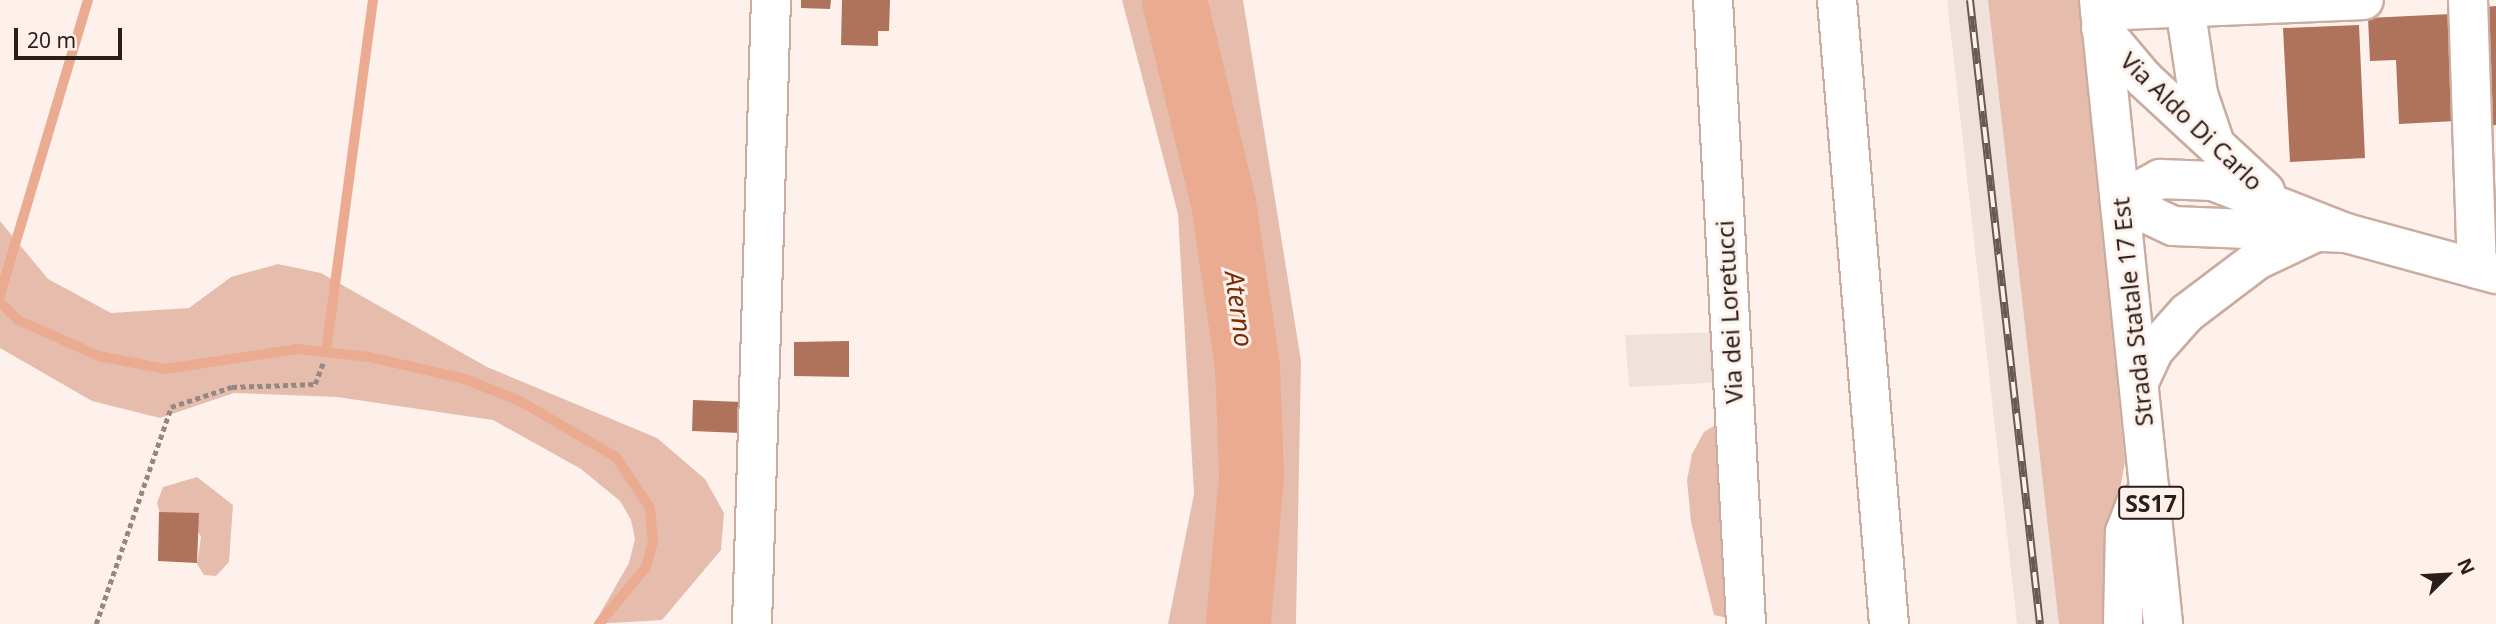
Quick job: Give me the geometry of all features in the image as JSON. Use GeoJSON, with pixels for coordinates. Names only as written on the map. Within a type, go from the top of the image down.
{"type":"FeatureCollection","features":[{"type":"Feature","properties":{"kind":"street"},"geometry":{"type":"LineString","coordinates":[[752,624],[771,0]]}},
{"type":"Feature","properties":{"kind":"street","name":"Via dei Loretucci"},"geometry":{"type":"LineString","coordinates":[[1713,0],[1746,624]]}},
{"type":"Feature","properties":{"kind":"street"},"geometry":{"type":"LineString","coordinates":[[1837,0],[1889,624]]}},
{"type":"Feature","properties":{"kind":"street"},"geometry":{"type":"LineString","coordinates":[[2100,13],[2184,5],[2364,0]]}},
{"type":"Feature","properties":{"kind":"street"},"geometry":{"type":"LineString","coordinates":[[2468,0],[2486,271]]}},
{"type":"Feature","properties":{"kind":"street"},"geometry":{"type":"LineString","coordinates":[[2184,5],[2198,94],[2217,149]]}},
{"type":"Feature","properties":{"kind":"street","name":"Via Aldo Di Carlo"},"geometry":{"type":"LineString","coordinates":[[2100,13],[2217,149],[2289,209]]}},
{"type":"Feature","properties":{"kind":"street","name":"Strada Statale 17 Est"},"geometry":{"type":"LineString","coordinates":[[2100,13],[2163,624]]}},
{"type":"Feature","properties":{"kind":"street","name":"Via Aldo Di Carlo"},"geometry":{"type":"LineString","coordinates":[[2120,201],[2152,181],[2186,177],[2289,209],[2335,232],[2486,271]]}},
{"type":"Feature","properties":{"kind":"street","name":"Via Aldo Di Carlo"},"geometry":{"type":"LineString","coordinates":[[2120,201],[2173,226],[2335,232]]}},
{"type":"Feature","properties":{"kind":"street"},"geometry":{"type":"LineString","coordinates":[[2139,382],[2160,341],[2201,301],[2272,251],[2335,232]]}},
{"type":"Feature","properties":{"kind":"street"},"geometry":{"type":"LineString","coordinates":[[2123,624],[2124,532],[2135,506],[2150,492]]}},
{"type":"Feature","properties":{"kind":"path"},"geometry":{"type":"LineString","coordinates":[[96,624],[171,407],[232,387],[315,384],[324,361]]}},
{"type":"Feature","properties":{"kind":"shaded area"},"geometry":{"type":"Polygon","coordinates":[[[1122,0],[1243,0],[1301,361],[1296,624],[1168,624],[1194,494],[1178,214],[1122,0]]]}},
{"type":"Feature","properties":{"kind":"shaded area"},"geometry":{"type":"Polygon","coordinates":[[[1947,0],[1993,0],[2063,624],[2017,624],[1947,0]]]}},
{"type":"Feature","properties":{"kind":"shaded area"},"geometry":{"type":"Polygon","coordinates":[[[1988,0],[2078,0],[2125,462],[2110,544],[2112,624],[2059,624],[1988,0]]]}},
{"type":"Feature","properties":{"kind":"shaded area"},"geometry":{"type":"Polygon","coordinates":[[[0,221],[48,279],[111,313],[189,308],[231,277],[278,264],[321,273],[487,367],[657,438],[705,479],[724,513],[721,550],[662,620],[594,624],[629,563],[635,539],[631,520],[620,501],[581,469],[493,420],[337,397],[234,393],[160,418],[92,401],[0,348],[0,221]]]}},
{"type":"Feature","properties":{"kind":"shaded area"},"geometry":{"type":"Polygon","coordinates":[[[1722,332],[1726,382],[1629,387],[1625,335],[1722,332]]]}},
{"type":"Feature","properties":{"kind":"shaded area"},"geometry":{"type":"Polygon","coordinates":[[[1717,424],[1740,621],[1714,615],[1691,522],[1687,480],[1692,454],[1704,432],[1717,424]]]}},
{"type":"Feature","properties":{"kind":"shaded area"},"geometry":{"type":"Polygon","coordinates":[[[197,477],[233,505],[229,562],[216,576],[204,575],[197,564],[201,537],[190,519],[160,514],[157,503],[163,487],[197,477]]]}},
{"type":"Feature","properties":{"kind":"building"},"geometry":{"type":"Polygon","coordinates":[[[801,0],[831,0],[830,9],[801,8],[801,0]]]}},
{"type":"Feature","properties":{"kind":"building"},"geometry":{"type":"Polygon","coordinates":[[[842,0],[890,0],[889,31],[878,31],[878,46],[841,45],[842,0]]]}},
{"type":"Feature","properties":{"kind":"building"},"geometry":{"type":"Polygon","coordinates":[[[2496,6],[2496,125],[2489,126],[2485,7],[2496,6]]]}},
{"type":"Feature","properties":{"kind":"building"},"geometry":{"type":"Polygon","coordinates":[[[2451,14],[2456,121],[2399,124],[2396,60],[2370,61],[2368,18],[2451,14]]]}},
{"type":"Feature","properties":{"kind":"building"},"geometry":{"type":"Polygon","coordinates":[[[2359,25],[2365,158],[2290,162],[2283,28],[2359,25]]]}},
{"type":"Feature","properties":{"kind":"building"},"geometry":{"type":"Polygon","coordinates":[[[849,341],[849,377],[794,376],[794,342],[849,341]]]}},
{"type":"Feature","properties":{"kind":"building"},"geometry":{"type":"Polygon","coordinates":[[[693,400],[741,402],[740,433],[692,431],[693,400]]]}},
{"type":"Feature","properties":{"kind":"building"},"geometry":{"type":"Polygon","coordinates":[[[159,512],[199,513],[197,563],[158,561],[159,512]]]}},
{"type":"Feature","properties":{"kind":"waterway"},"geometry":{"type":"LineString","coordinates":[[0,295],[88,0]]}},
{"type":"Feature","properties":{"kind":"waterway"},"geometry":{"type":"LineString","coordinates":[[326,352],[373,0]]}},
{"type":"Feature","properties":{"kind":"waterway","name":"Aterno"},"geometry":{"type":"LineString","coordinates":[[1174,0],[1223,203],[1247,366],[1251,477],[1238,624]]}},
{"type":"Feature","properties":{"kind":"waterway"},"geometry":{"type":"LineString","coordinates":[[0,302],[18,320],[99,356],[165,369],[297,349],[369,357],[465,379],[520,401],[616,457],[650,508],[653,541],[646,567],[599,624]]}},
{"type":"Feature","properties":{"kind":"railway"},"geometry":{"type":"LineString","coordinates":[[1970,0],[2040,624]]}}]}
